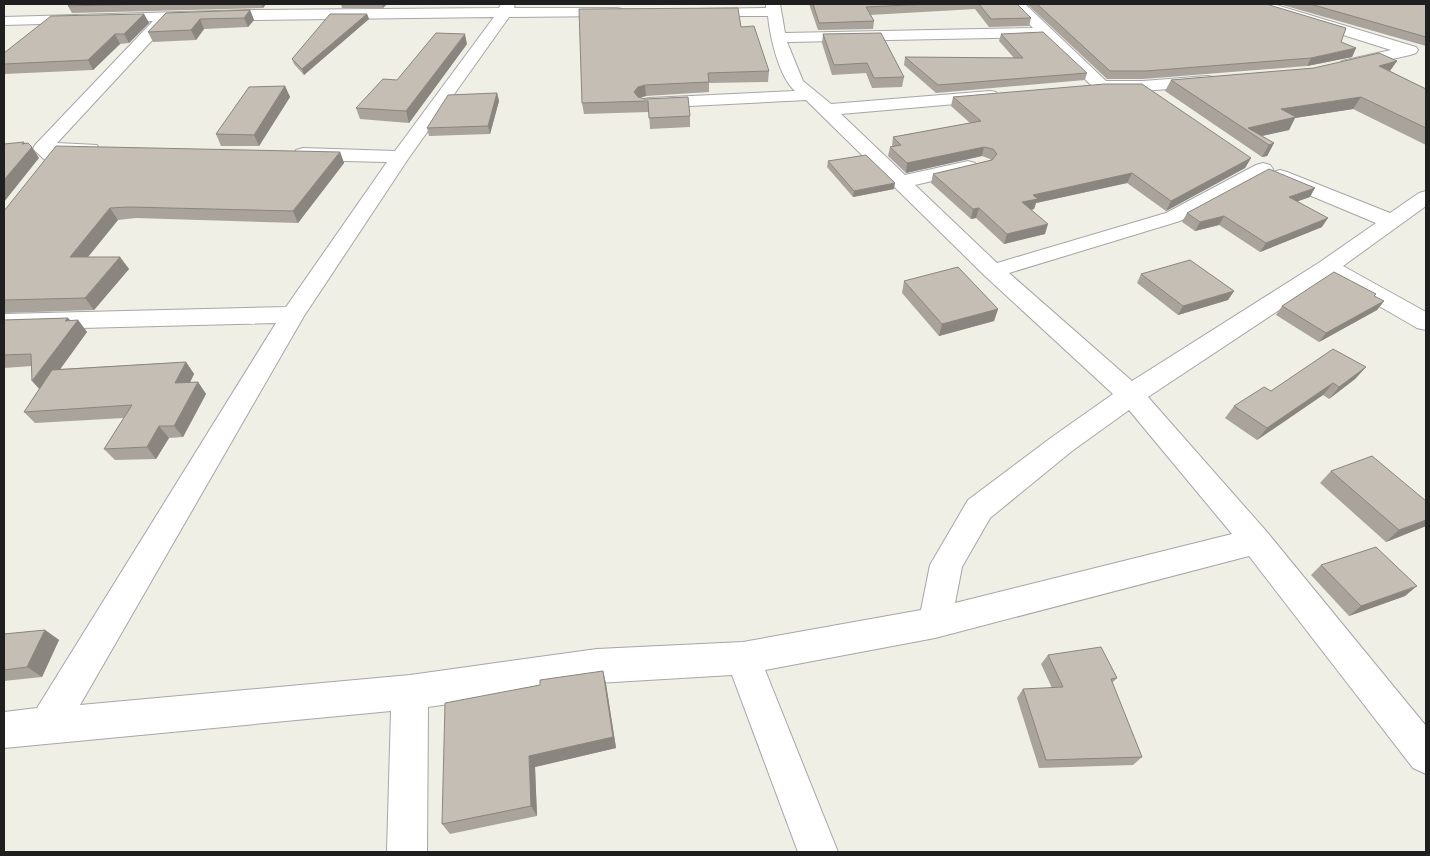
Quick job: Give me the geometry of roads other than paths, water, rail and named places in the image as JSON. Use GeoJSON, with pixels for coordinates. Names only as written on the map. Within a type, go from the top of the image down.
{"type":"FeatureCollection","features":[{"type":"Feature","properties":{"kind":"street"},"geometry":{"type":"LineString","coordinates":[[1017,4],[1102,86]]}},
{"type":"Feature","properties":{"kind":"street"},"geometry":{"type":"LineString","coordinates":[[1259,4],[1426,54]]}},
{"type":"Feature","properties":{"kind":"street"},"geometry":{"type":"LineString","coordinates":[[48,724],[293,315],[400,157],[507,8]]}},
{"type":"Feature","properties":{"kind":"street"},"geometry":{"type":"LineString","coordinates":[[4,21],[507,8],[631,12]]}},
{"type":"Feature","properties":{"kind":"street"},"geometry":{"type":"LineString","coordinates":[[689,12],[774,8],[778,38],[796,83],[993,271],[1131,395],[1256,541],[1426,755]]}},
{"type":"Feature","properties":{"kind":"street"},"geometry":{"type":"LineString","coordinates":[[42,149],[165,17]]}},
{"type":"Feature","properties":{"kind":"street"},"geometry":{"type":"LineString","coordinates":[[778,38],[1045,32]]}},
{"type":"Feature","properties":{"kind":"street"},"geometry":{"type":"LineString","coordinates":[[1335,67],[1410,50]]}},
{"type":"Feature","properties":{"kind":"street"},"geometry":{"type":"LineString","coordinates":[[1082,88],[1143,86],[1220,80]]}},
{"type":"Feature","properties":{"kind":"street"},"geometry":{"type":"LineString","coordinates":[[1143,86],[1167,103]]}},
{"type":"Feature","properties":{"kind":"street"},"geometry":{"type":"LineString","coordinates":[[646,103],[819,103],[1004,95]]}},
{"type":"Feature","properties":{"kind":"street"},"geometry":{"type":"LineString","coordinates":[[42,149],[109,150]]}},
{"type":"Feature","properties":{"kind":"street"},"geometry":{"type":"LineString","coordinates":[[40,172],[53,157],[42,149]]}},
{"type":"Feature","properties":{"kind":"street"},"geometry":{"type":"LineString","coordinates":[[284,154],[400,157]]}},
{"type":"Feature","properties":{"kind":"street"},"geometry":{"type":"LineString","coordinates":[[993,271],[1173,217],[1255,163],[1391,222]]}},
{"type":"Feature","properties":{"kind":"street"},"geometry":{"type":"LineString","coordinates":[[901,182],[982,164]]}},
{"type":"Feature","properties":{"kind":"street"},"geometry":{"type":"LineString","coordinates":[[935,623],[946,565],[979,509],[1062,444],[1131,395],[1328,267],[1426,197]]}},
{"type":"Feature","properties":{"kind":"street"},"geometry":{"type":"LineString","coordinates":[[1328,267],[1426,322]]}},
{"type":"Feature","properties":{"kind":"street"},"geometry":{"type":"LineString","coordinates":[[4,322],[293,315]]}},
{"type":"Feature","properties":{"kind":"street"},"geometry":{"type":"LineString","coordinates":[[4,730],[48,724],[410,692],[597,666],[743,658],[935,623],[1256,541]]}},
{"type":"Feature","properties":{"kind":"street"},"geometry":{"type":"LineString","coordinates":[[743,658],[818,852]]}},
{"type":"Feature","properties":{"kind":"street"},"geometry":{"type":"LineString","coordinates":[[407,852],[410,692]]}}]}
